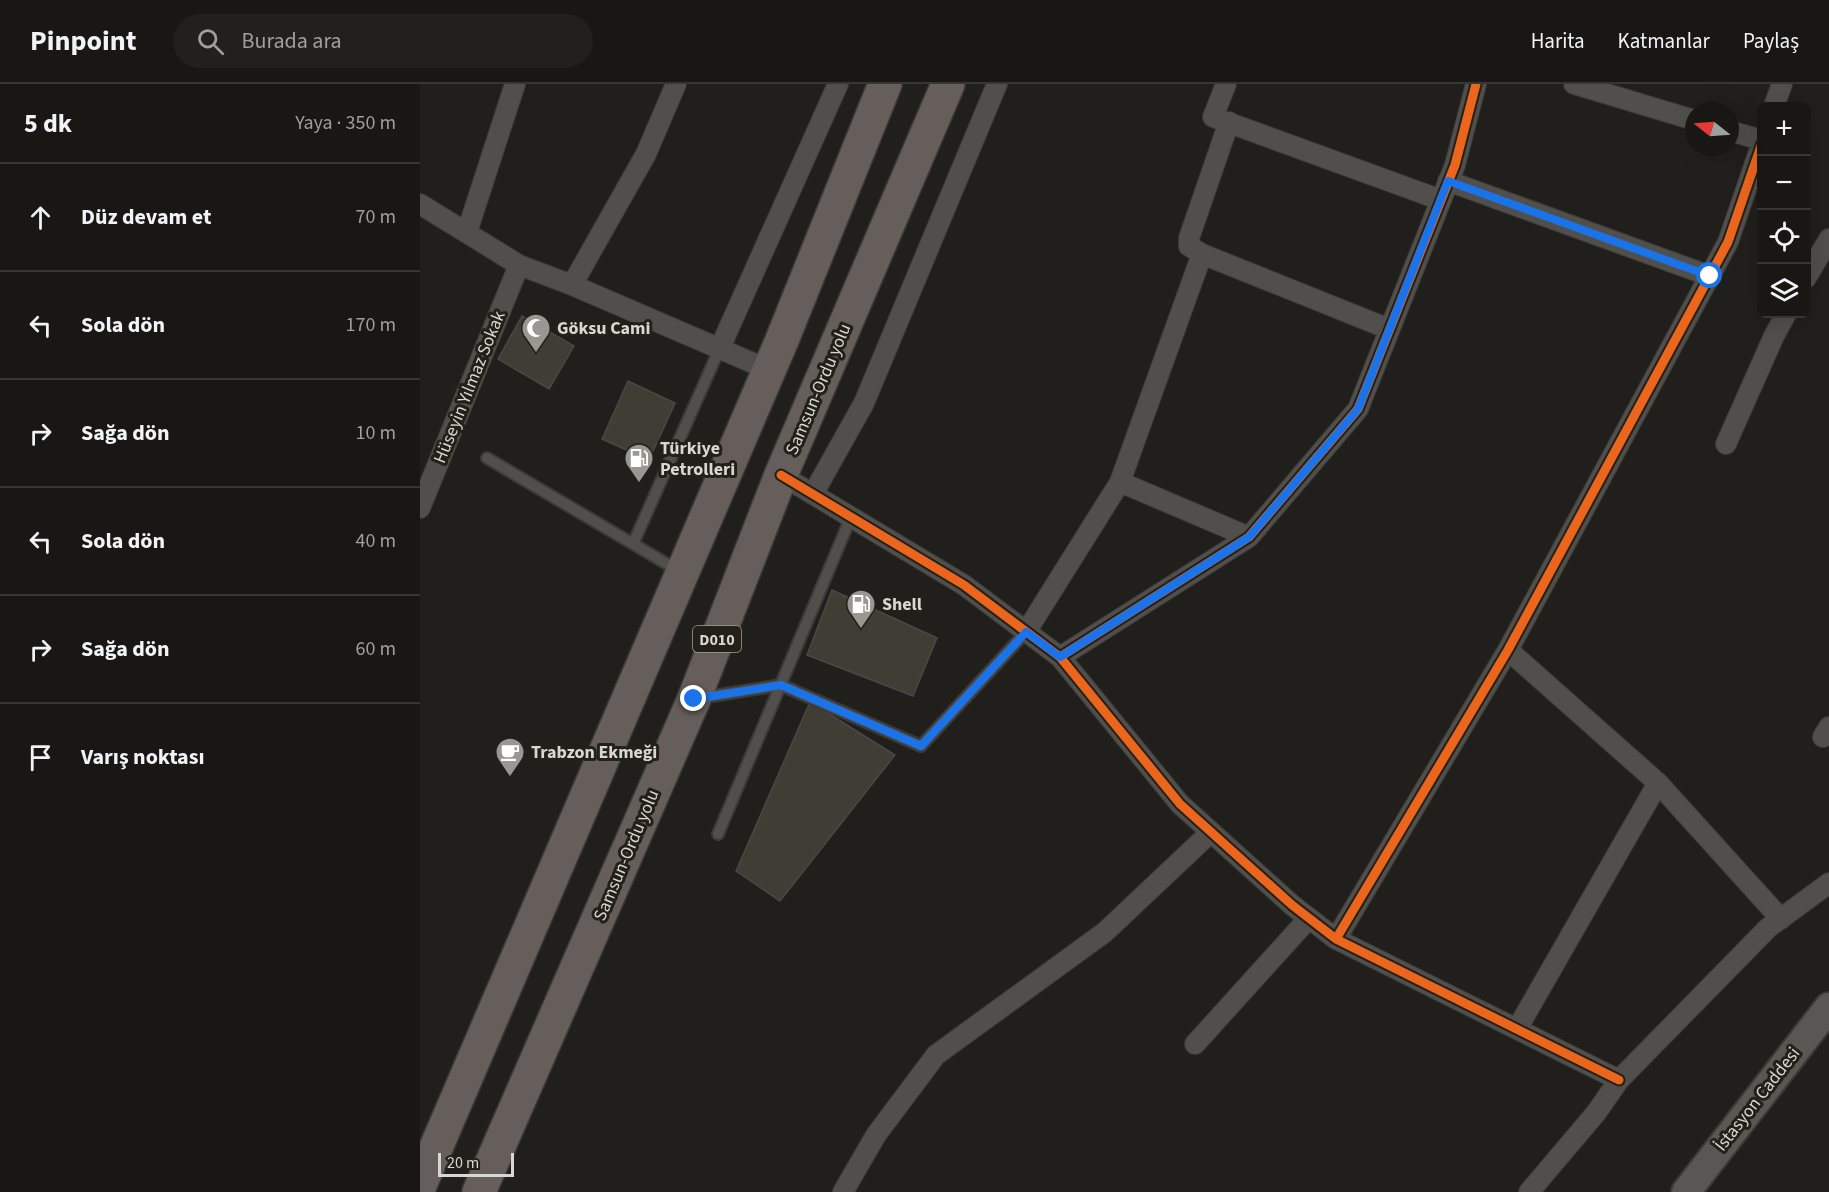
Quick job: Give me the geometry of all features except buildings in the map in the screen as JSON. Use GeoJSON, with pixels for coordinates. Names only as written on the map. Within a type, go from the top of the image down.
{"type":"FeatureCollection","features":[{"type":"Feature","properties":{"kind":"highway"},"geometry":{"type":"LineString","coordinates":[[420,1185],[769,370],[885,84]]}},
{"type":"Feature","properties":{"kind":"highway","name":"Samsun-Ordu yolu"},"geometry":{"type":"LineString","coordinates":[[480,1192],[694,699],[781,475],[948,84]]}},
{"type":"Feature","properties":{"kind":"main road","name":"İstasyon Caddesi"},"geometry":{"type":"LineString","coordinates":[[1686,1192],[1829,1007]]}},
{"type":"Feature","properties":{"kind":"street"},"geometry":{"type":"LineString","coordinates":[[467,232],[514,84]]}},
{"type":"Feature","properties":{"kind":"street"},"geometry":{"type":"LineString","coordinates":[[572,285],[646,154],[676,84]]}},
{"type":"Feature","properties":{"kind":"street"},"geometry":{"type":"LineString","coordinates":[[719,350],[838,84]]}},
{"type":"Feature","properties":{"kind":"street"},"geometry":{"type":"LineString","coordinates":[[813,494],[864,403],[997,84]]}},
{"type":"Feature","properties":{"kind":"street"},"geometry":{"type":"LineString","coordinates":[[1226,84],[1213,117],[1440,200]]}},
{"type":"Feature","properties":{"kind":"street"},"geometry":{"type":"LineString","coordinates":[[1060,657],[1249,537],[1358,409],[1455,165],[1476,84]]}},
{"type":"Feature","properties":{"kind":"street"},"geometry":{"type":"LineString","coordinates":[[1574,84],[1685,117]]}},
{"type":"Feature","properties":{"kind":"street"},"geometry":{"type":"LineString","coordinates":[[1775,102],[1782,84]]}},
{"type":"Feature","properties":{"kind":"street"},"geometry":{"type":"LineString","coordinates":[[1229,122],[1189,238],[1189,246],[1202,254],[1389,329]]}},
{"type":"Feature","properties":{"kind":"street"},"geometry":{"type":"LineString","coordinates":[[1739,134],[1757,141]]}},
{"type":"Feature","properties":{"kind":"street"},"geometry":{"type":"LineString","coordinates":[[1336,939],[1508,650],[1710,276],[1728,242],[1757,154]]}},
{"type":"Feature","properties":{"kind":"street"},"geometry":{"type":"LineString","coordinates":[[1448,181],[1710,276]]}},
{"type":"Feature","properties":{"kind":"street"},"geometry":{"type":"LineString","coordinates":[[420,204],[519,265],[572,285],[769,370]]}},
{"type":"Feature","properties":{"kind":"street"},"geometry":{"type":"LineString","coordinates":[[1811,270],[1829,239]]}},
{"type":"Feature","properties":{"kind":"street"},"geometry":{"type":"LineString","coordinates":[[1026,632],[1120,482],[1202,254]]}},
{"type":"Feature","properties":{"kind":"street","name":"Hüseyin Yılmaz Sokak"},"geometry":{"type":"LineString","coordinates":[[420,508],[519,265]]}},
{"type":"Feature","properties":{"kind":"street"},"geometry":{"type":"LineString","coordinates":[[1725,444],[1784,318]]}},
{"type":"Feature","properties":{"kind":"street"},"geometry":{"type":"LineString","coordinates":[[781,475],[964,585],[1060,657],[1180,804],[1336,939],[1619,1080]]}},
{"type":"Feature","properties":{"kind":"street"},"geometry":{"type":"LineString","coordinates":[[1120,482],[1249,537]]}},
{"type":"Feature","properties":{"kind":"street"},"geometry":{"type":"LineString","coordinates":[[1508,650],[1659,783],[1781,919]]}},
{"type":"Feature","properties":{"kind":"street"},"geometry":{"type":"LineString","coordinates":[[1517,1029],[1659,783]]}},
{"type":"Feature","properties":{"kind":"street"},"geometry":{"type":"LineString","coordinates":[[843,1192],[876,1136],[936,1055],[1105,932],[1211,832]]}},
{"type":"Feature","properties":{"kind":"street"},"geometry":{"type":"LineString","coordinates":[[1529,1192],[1596,1113],[1619,1080],[1768,928],[1829,884]]}},
{"type":"Feature","properties":{"kind":"street"},"geometry":{"type":"LineString","coordinates":[[1195,1044],[1309,918]]}},
{"type":"Feature","properties":{"kind":"lane"},"geometry":{"type":"LineString","coordinates":[[633,544],[719,350]]}},
{"type":"Feature","properties":{"kind":"lane"},"geometry":{"type":"LineString","coordinates":[[487,458],[682,573]]}},
{"type":"Feature","properties":{"kind":"lane"},"geometry":{"type":"LineString","coordinates":[[718,834],[851,517]]}},
{"type":"Feature","properties":{"kind":"lane"},"geometry":{"type":"LineString","coordinates":[[694,699],[781,685],[921,746],[1026,632]]}},
{"type":"Feature","properties":{"kind":"cycle path"},"geometry":{"type":"LineString","coordinates":[[1060,657],[1249,537],[1358,409],[1455,165],[1476,84]]}},
{"type":"Feature","properties":{"kind":"cycle path"},"geometry":{"type":"LineString","coordinates":[[1336,939],[1508,650],[1728,242],[1758,156]]}},
{"type":"Feature","properties":{"kind":"cycle path"},"geometry":{"type":"LineString","coordinates":[[781,475],[964,585],[1060,657],[1180,804],[1292,905],[1336,939],[1619,1080]]}},
{"type":"Feature","properties":{"kind":"place","name":"Göksu Cami"},"geometry":{"type":"Point","coordinates":[536,354]}},
{"type":"Feature","properties":{"kind":"place","name":"Türkiye Petrolleri"},"geometry":{"type":"Point","coordinates":[639,484]}},
{"type":"Feature","properties":{"kind":"place","name":"Shell"},"geometry":{"type":"Point","coordinates":[861,630]}},
{"type":"Feature","properties":{"kind":"place","name":"Trabzon Ekmeği"},"geometry":{"type":"Point","coordinates":[510,778]}},
{"type":"Feature","properties":{"kind":"route"},"geometry":{"type":"LineString","coordinates":[[694,699],[781,685],[921,746],[1026,632],[1060,657],[1249,537],[1358,409],[1448,181],[1710,276]]}}]}
